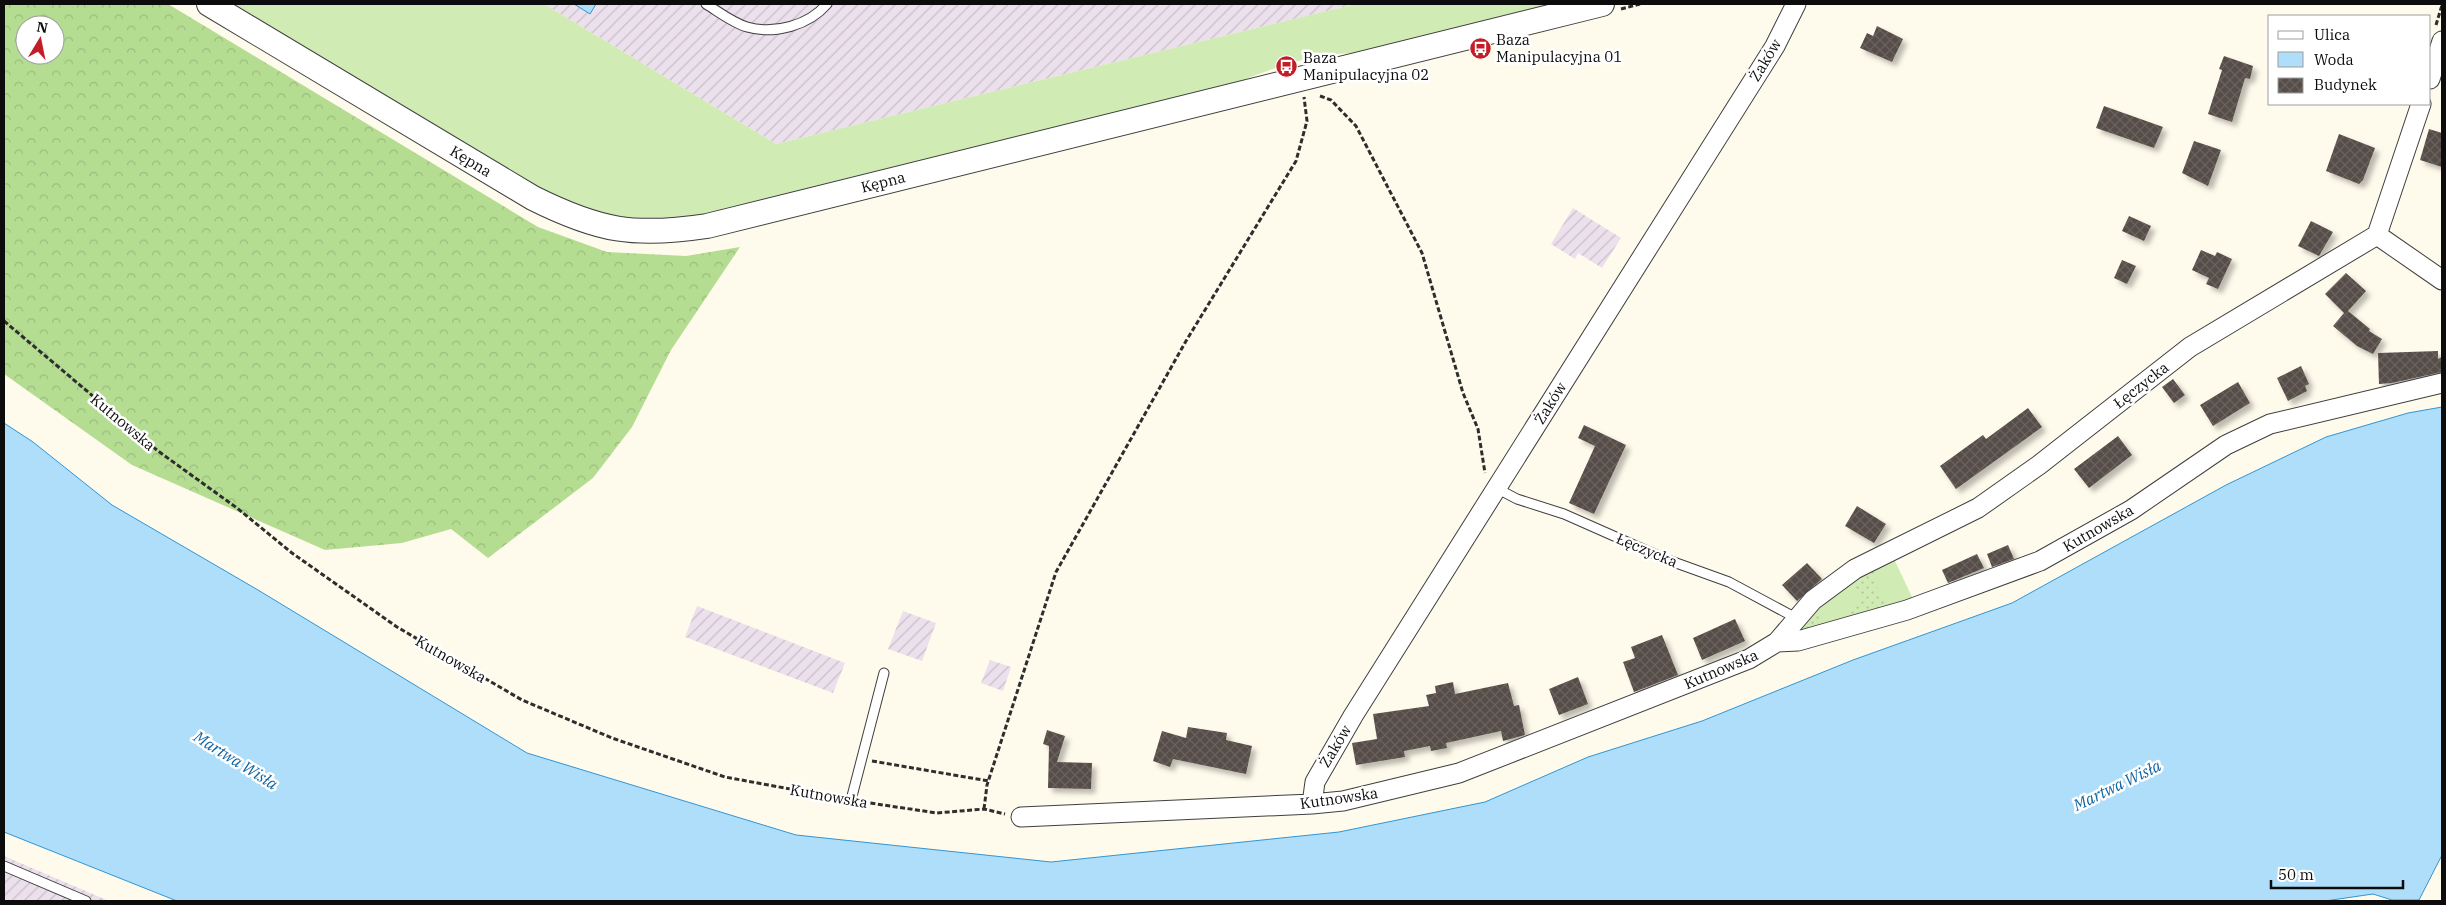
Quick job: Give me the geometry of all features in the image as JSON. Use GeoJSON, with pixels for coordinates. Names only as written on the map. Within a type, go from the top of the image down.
{"type":"FeatureCollection","features":[{"type":"Feature","properties":{"kind":"street","name":"Kępna"},"geometry":{"type":"LineString","coordinates":[[209,4],[533,198],[571,217],[611,229],[642,232],[675,231],[707,226],[1302,84],[1602,4]]}},
{"type":"Feature","properties":{"kind":"street","name":"Żaków"},"geometry":{"type":"LineString","coordinates":[[1312,804],[1315,782],[1320,771],[1775,46],[1796,4]]}},
{"type":"Feature","properties":{"kind":"street"},"geometry":{"type":"LineString","coordinates":[[2431,76],[2442,41]]}},
{"type":"Feature","properties":{"kind":"street"},"geometry":{"type":"LineString","coordinates":[[2421,105],[2378,235],[2442,280]]}},
{"type":"Feature","properties":{"kind":"street","name":"Łęczycka"},"geometry":{"type":"LineString","coordinates":[[1777,642],[1813,600],[1855,569],[1978,508],[2039,464],[2190,347],[2378,235]]}},
{"type":"Feature","properties":{"kind":"street","name":"Kutnowska"},"geometry":{"type":"LineString","coordinates":[[1021,817],[1312,804],[1343,800],[1459,773],[1749,659],[1777,642],[1798,641],[1907,610],[2040,561],[2131,510],[2226,444],[2270,424],[2442,383]]}},
{"type":"Feature","properties":{"kind":"lane"},"geometry":{"type":"LineString","coordinates":[[706,4],[746,27],[770,30],[804,22],[827,4]]}},
{"type":"Feature","properties":{"kind":"lane","name":"Łęczycka"},"geometry":{"type":"LineString","coordinates":[[1496,488],[1517,499],[1564,514],[1668,560],[1729,582],[1796,618]]}},
{"type":"Feature","properties":{"kind":"lane"},"geometry":{"type":"LineString","coordinates":[[852,800],[884,673]]}},
{"type":"Feature","properties":{"kind":"lane"},"geometry":{"type":"LineString","coordinates":[[4,866],[86,901]]}},
{"type":"Feature","properties":{"kind":"path"},"geometry":{"type":"LineString","coordinates":[[1302,84],[1331,100],[1356,126],[1422,253],[1464,393],[1478,429],[1487,478],[1491,480],[1496,488]]}},
{"type":"Feature","properties":{"kind":"path"},"geometry":{"type":"LineString","coordinates":[[862,759],[989,781],[1056,572],[1186,341],[1296,162],[1307,121],[1302,84]]}},
{"type":"Feature","properties":{"kind":"path","name":"Kutnowska"},"geometry":{"type":"LineString","coordinates":[[4,321],[158,451],[237,508],[292,553],[397,627],[522,700],[612,738],[725,777],[852,800],[937,814],[984,809],[989,781]]}},
{"type":"Feature","properties":{"kind":"shaded area"},"geometry":{"type":"Polygon","coordinates":[[[544,4],[1356,4],[776,144],[544,4]]]}},
{"type":"Feature","properties":{"kind":"shaded area"},"geometry":{"type":"Polygon","coordinates":[[[1573,208],[1621,238],[1602,268],[1578,253],[1575,259],[1551,244],[1573,208]]]}},
{"type":"Feature","properties":{"kind":"shaded area"},"geometry":{"type":"Polygon","coordinates":[[[697,606],[845,663],[833,693],[685,637],[697,606]]]}},
{"type":"Feature","properties":{"kind":"shaded area"},"geometry":{"type":"Polygon","coordinates":[[[903,611],[936,623],[922,661],[888,649],[903,611]]]}},
{"type":"Feature","properties":{"kind":"shaded area"},"geometry":{"type":"Polygon","coordinates":[[[990,660],[1011,667],[1003,691],[981,683],[990,660]]]}},
{"type":"Feature","properties":{"kind":"shaded area"},"geometry":{"type":"Polygon","coordinates":[[[4,856],[109,901],[4,901],[4,856]]]}},
{"type":"Feature","properties":{"kind":"green space"},"geometry":{"type":"Polygon","coordinates":[[[4,4],[168,4],[538,227],[607,252],[686,256],[740,247],[671,350],[632,427],[593,478],[488,558],[451,529],[402,543],[325,550],[132,465],[4,374],[4,4]]]}},
{"type":"Feature","properties":{"kind":"green space"},"geometry":{"type":"Polygon","coordinates":[[[228,4],[544,4],[776,144],[1356,4],[1558,4],[1354,53],[1309,58],[1241,81],[726,211],[670,222],[618,219],[562,202],[228,4]]]}},
{"type":"Feature","properties":{"kind":"green space"},"geometry":{"type":"Polygon","coordinates":[[[1894,559],[1913,599],[1800,637],[1818,606],[1853,581],[1894,559]]]}},
{"type":"Feature","properties":{"kind":"green space"},"geometry":{"type":"Polygon","coordinates":[[[1875,569],[1875,581],[1879,591],[1893,609],[1842,621],[1863,600],[1860,594],[1854,592],[1853,581],[1875,569]]]}},
{"type":"Feature","properties":{"kind":"green space"},"geometry":{"type":"Polygon","coordinates":[[[1820,605],[1819,632],[1800,637],[1795,626],[1820,605]]]}},
{"type":"Feature","properties":{"kind":"water"},"geometry":{"type":"Polygon","coordinates":[[[574,4],[596,4],[590,14],[574,4]]]}},
{"type":"Feature","properties":{"kind":"water","name":"Martwa Wisła"},"geometry":{"type":"Polygon","coordinates":[[[2442,407],[2442,855],[2419,900],[2392,900],[2373,894],[2325,901],[177,901],[4,832],[4,423],[33,442],[112,505],[258,590],[527,753],[796,835],[1051,862],[1339,832],[1485,802],[1588,757],[1702,721],[1853,660],[2012,603],[2226,485],[2326,437],[2408,413],[2442,407]]]}},
{"type":"Feature","properties":{"kind":"building"},"geometry":{"type":"Polygon","coordinates":[[[1877,26],[1903,39],[1892,62],[1860,48],[1867,33],[1873,36],[1877,26]]]}},
{"type":"Feature","properties":{"kind":"building"},"geometry":{"type":"Polygon","coordinates":[[[2224,56],[2253,66],[2250,79],[2245,78],[2232,122],[2208,114],[2222,70],[2219,69],[2224,56]]]}},
{"type":"Feature","properties":{"kind":"building"},"geometry":{"type":"Polygon","coordinates":[[[2104,106],[2163,127],[2154,148],[2096,128],[2104,106]]]}},
{"type":"Feature","properties":{"kind":"building"},"geometry":{"type":"Polygon","coordinates":[[[2429,129],[2442,133],[2442,167],[2420,160],[2429,129]]]}},
{"type":"Feature","properties":{"kind":"building"},"geometry":{"type":"Polygon","coordinates":[[[2339,134],[2375,148],[2363,180],[2359,184],[2326,171],[2339,134]]]}},
{"type":"Feature","properties":{"kind":"building"},"geometry":{"type":"Polygon","coordinates":[[[2194,141],[2221,150],[2208,186],[2182,173],[2194,141]]]}},
{"type":"Feature","properties":{"kind":"building"},"geometry":{"type":"Polygon","coordinates":[[[2129,216],[2151,226],[2144,241],[2122,231],[2129,216]]]}},
{"type":"Feature","properties":{"kind":"building"},"geometry":{"type":"Polygon","coordinates":[[[2311,221],[2333,232],[2319,256],[2298,246],[2311,221]]]}},
{"type":"Feature","properties":{"kind":"building"},"geometry":{"type":"Polygon","coordinates":[[[2201,250],[2215,256],[2217,252],[2232,259],[2218,289],[2206,284],[2209,278],[2192,270],[2201,250]]]}},
{"type":"Feature","properties":{"kind":"building"},"geometry":{"type":"Polygon","coordinates":[[[2122,260],[2136,266],[2127,284],[2114,278],[2122,260]]]}},
{"type":"Feature","properties":{"kind":"building"},"geometry":{"type":"Polygon","coordinates":[[[2346,273],[2366,291],[2348,311],[2370,329],[2369,331],[2382,339],[2373,354],[2357,346],[2333,326],[2344,313],[2325,294],[2346,273]]]}},
{"type":"Feature","properties":{"kind":"building"},"geometry":{"type":"Polygon","coordinates":[[[2438,351],[2438,359],[2442,357],[2442,372],[2379,384],[2378,353],[2438,351]]]}},
{"type":"Feature","properties":{"kind":"building"},"geometry":{"type":"Polygon","coordinates":[[[2301,366],[2309,384],[2305,386],[2307,391],[2288,401],[2277,378],[2301,366]]]}},
{"type":"Feature","properties":{"kind":"building"},"geometry":{"type":"Polygon","coordinates":[[[2173,379],[2185,395],[2174,403],[2162,387],[2173,379]]]}},
{"type":"Feature","properties":{"kind":"building"},"geometry":{"type":"Polygon","coordinates":[[[2238,382],[2250,403],[2213,426],[2200,405],[2238,382]]]}},
{"type":"Feature","properties":{"kind":"building"},"geometry":{"type":"Polygon","coordinates":[[[2028,408],[2042,427],[1956,489],[1940,466],[1983,435],[1986,439],[2028,408]]]}},
{"type":"Feature","properties":{"kind":"building"},"geometry":{"type":"Polygon","coordinates":[[[1584,425],[1626,445],[1594,514],[1569,503],[1595,446],[1578,438],[1584,425]]]}},
{"type":"Feature","properties":{"kind":"building"},"geometry":{"type":"Polygon","coordinates":[[[2118,436],[2132,455],[2089,488],[2074,469],[2118,436]]]}},
{"type":"Feature","properties":{"kind":"building"},"geometry":{"type":"Polygon","coordinates":[[[1857,506],[1886,524],[1874,543],[1845,526],[1857,506]]]}},
{"type":"Feature","properties":{"kind":"building"},"geometry":{"type":"Polygon","coordinates":[[[2008,545],[2014,559],[1992,567],[1987,554],[2008,545]]]}},
{"type":"Feature","properties":{"kind":"building"},"geometry":{"type":"Polygon","coordinates":[[[1977,554],[1984,568],[1948,583],[1942,570],[1977,554]]]}},
{"type":"Feature","properties":{"kind":"building"},"geometry":{"type":"Polygon","coordinates":[[[1807,563],[1822,579],[1797,601],[1782,585],[1807,563]]]}},
{"type":"Feature","properties":{"kind":"building"},"geometry":{"type":"Polygon","coordinates":[[[1735,619],[1745,641],[1702,660],[1693,638],[1735,619]]]}},
{"type":"Feature","properties":{"kind":"building"},"geometry":{"type":"Polygon","coordinates":[[[1662,635],[1678,675],[1634,692],[1623,662],[1635,658],[1631,647],[1662,635]]]}},
{"type":"Feature","properties":{"kind":"building"},"geometry":{"type":"Polygon","coordinates":[[[1578,677],[1588,704],[1559,715],[1549,689],[1578,677]]]}},
{"type":"Feature","properties":{"kind":"building"},"geometry":{"type":"Polygon","coordinates":[[[1453,682],[1455,694],[1508,683],[1514,706],[1519,705],[1525,735],[1503,741],[1501,731],[1446,743],[1447,748],[1431,751],[1430,746],[1404,751],[1405,757],[1356,765],[1352,743],[1377,739],[1373,714],[1429,706],[1426,695],[1436,693],[1435,686],[1453,682]]]}},
{"type":"Feature","properties":{"kind":"building"},"geometry":{"type":"Polygon","coordinates":[[[1188,727],[1227,733],[1226,740],[1252,746],[1246,774],[1173,759],[1170,767],[1153,761],[1162,731],[1186,738],[1188,727]]]}},
{"type":"Feature","properties":{"kind":"building"},"geometry":{"type":"Polygon","coordinates":[[[1047,730],[1065,736],[1057,762],[1092,763],[1091,789],[1048,788],[1049,746],[1043,744],[1047,730]]]}},
{"type":"Feature","properties":{"kind":"place","name":"Baza Manipulacyjna 01"},"geometry":{"type":"Point","coordinates":[1480,48]}},
{"type":"Feature","properties":{"kind":"place","name":"Baza Manipulacyjna 02"},"geometry":{"type":"Point","coordinates":[1287,66]}}]}
